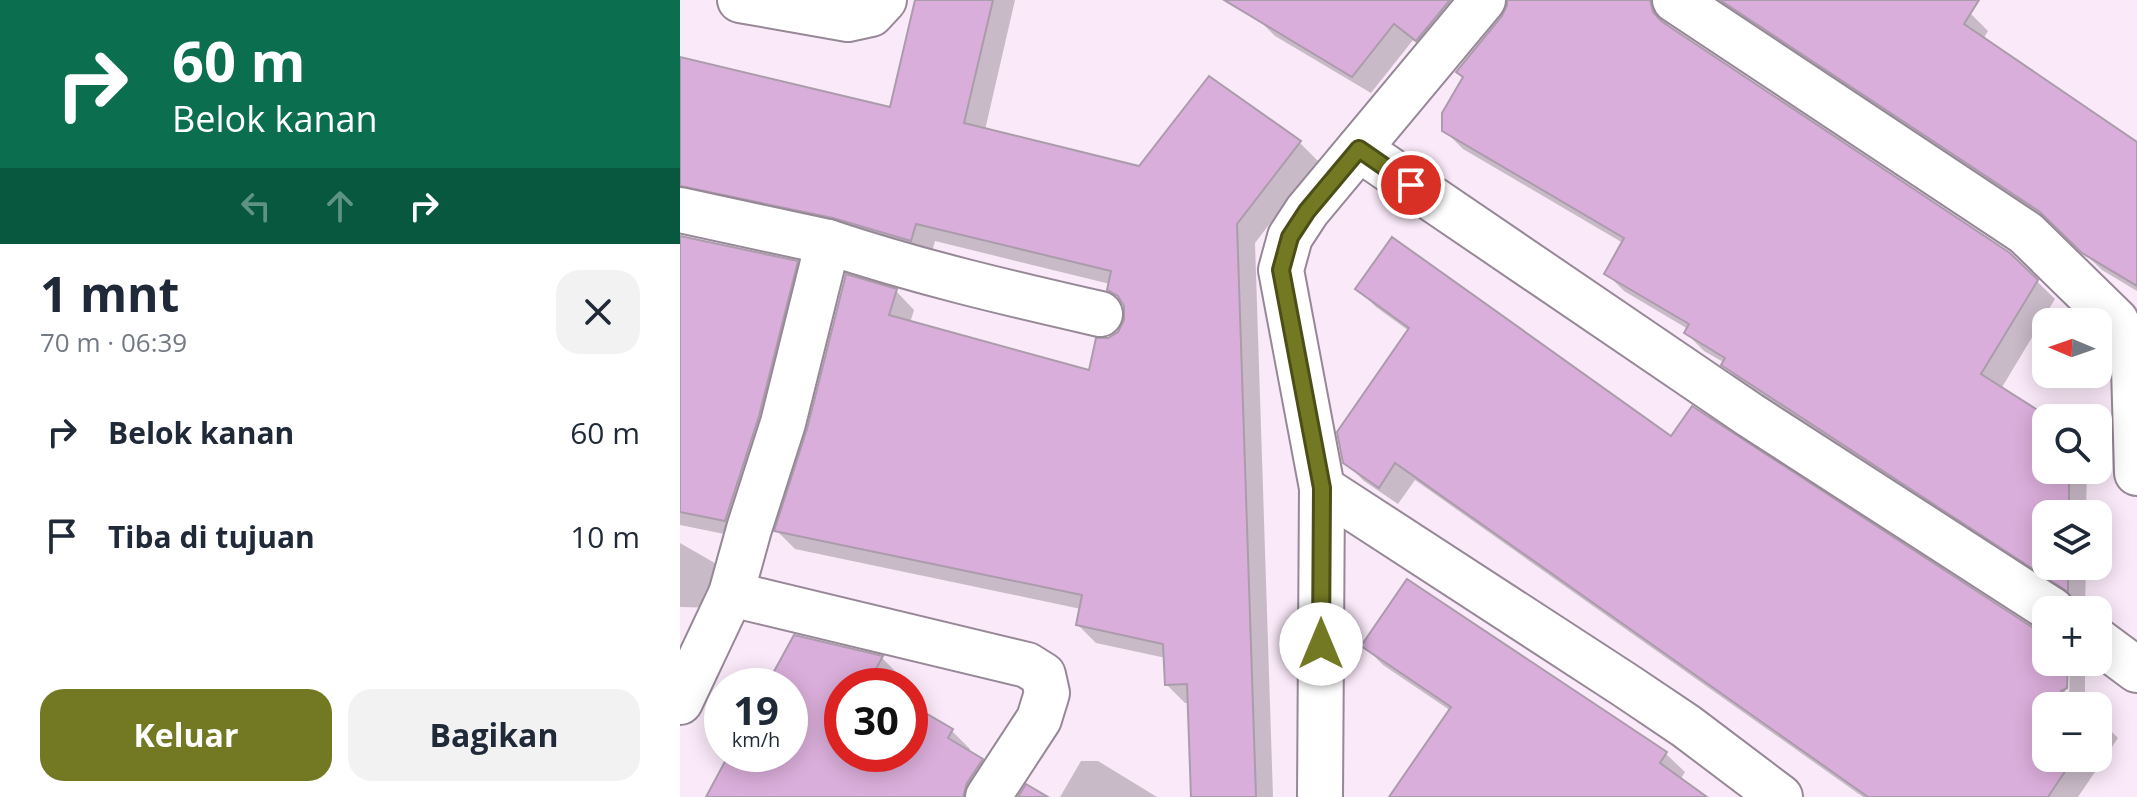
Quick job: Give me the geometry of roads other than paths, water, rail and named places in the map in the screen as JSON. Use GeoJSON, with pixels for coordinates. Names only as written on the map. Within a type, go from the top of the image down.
{"type":"FeatureCollection","features":[{"type":"Feature","properties":{"kind":"street"},"geometry":{"type":"LineString","coordinates":[[740,0],[848,19],[871,14],[884,0]]}},
{"type":"Feature","properties":{"kind":"street"},"geometry":{"type":"LineString","coordinates":[[1320,797],[1322,488],[1281,270],[1290,237],[1307,211],[1483,0]]}},
{"type":"Feature","properties":{"kind":"street"},"geometry":{"type":"LineString","coordinates":[[1675,0],[2026,233],[2116,321],[2134,367],[2137,473]]}},
{"type":"Feature","properties":{"kind":"street"},"geometry":{"type":"LineString","coordinates":[[1359,149],[1750,415],[2032,597]]}},
{"type":"Feature","properties":{"kind":"street"},"geometry":{"type":"LineString","coordinates":[[680,210],[828,242],[962,283],[1100,314]]}},
{"type":"Feature","properties":{"kind":"street"},"geometry":{"type":"LineString","coordinates":[[680,702],[731,594],[783,423],[828,242]]}},
{"type":"Feature","properties":{"kind":"street"},"geometry":{"type":"LineString","coordinates":[[1322,488],[1686,726],[1780,797]]}},
{"type":"Feature","properties":{"kind":"street"},"geometry":{"type":"LineString","coordinates":[[731,594],[1027,665],[1043,675],[1047,693],[1039,719],[988,797]]}},
{"type":"Feature","properties":{"kind":"street"},"geometry":{"type":"LineString","coordinates":[[2112,651],[2137,670]]}}]}
